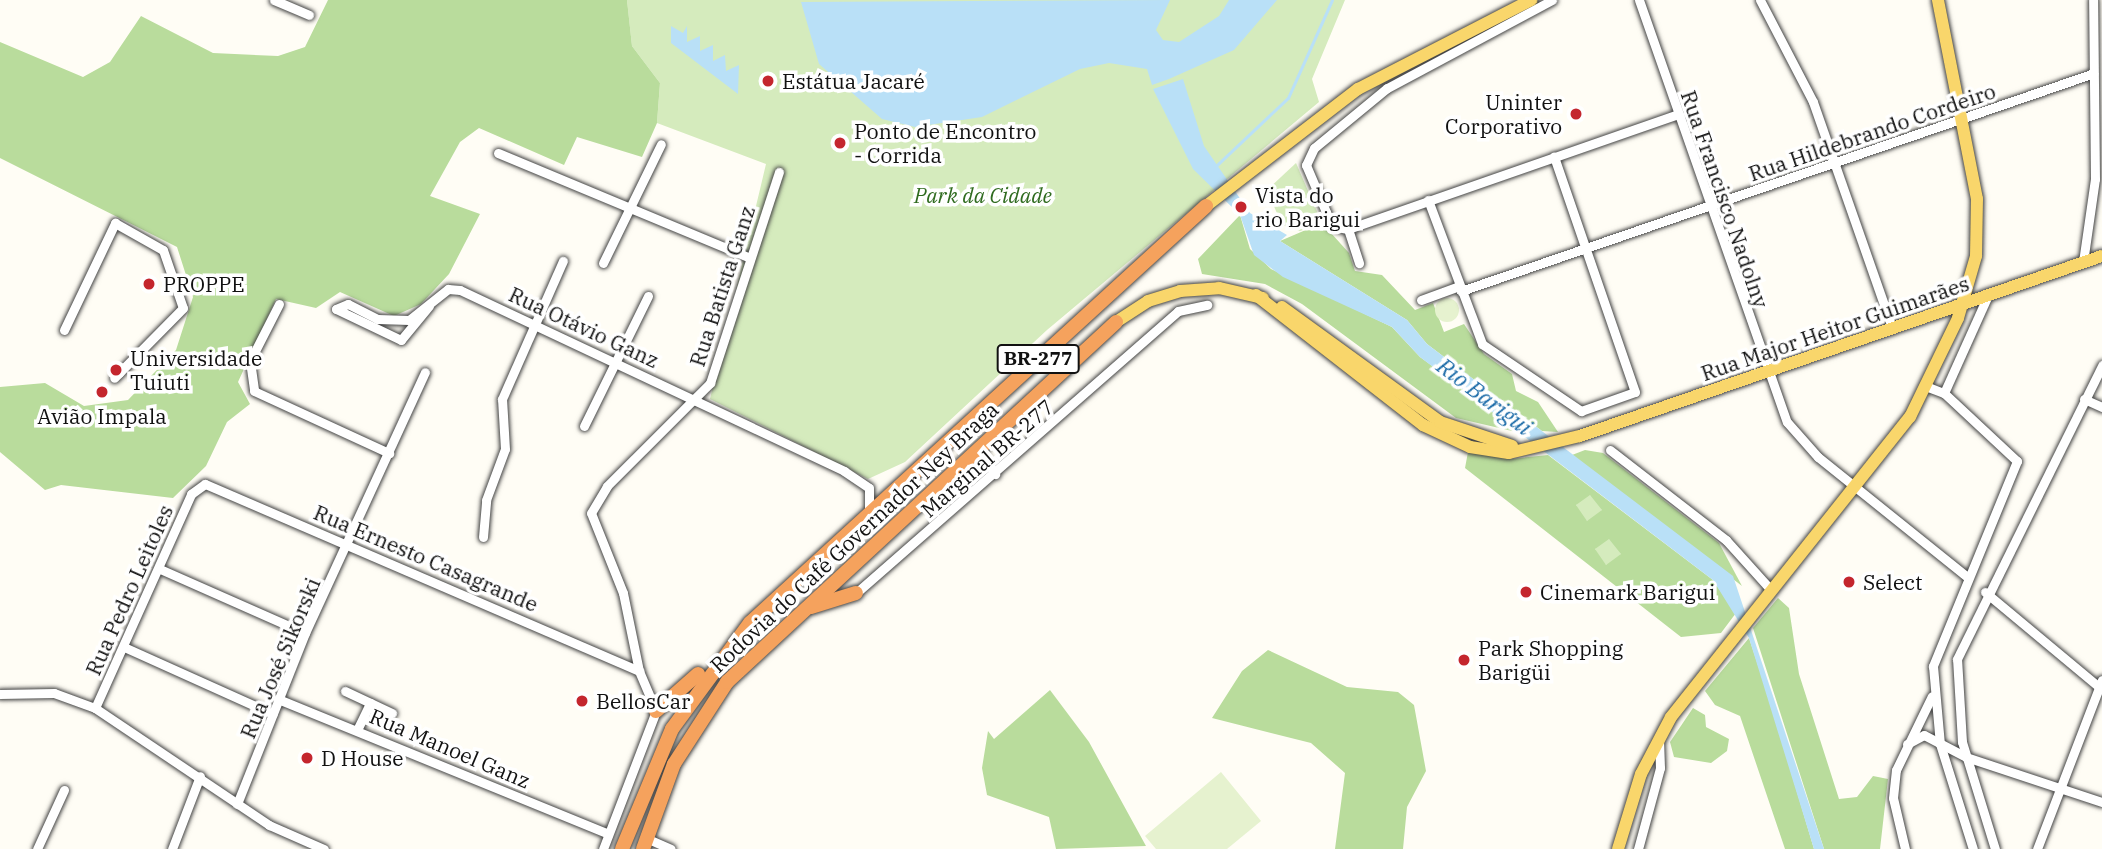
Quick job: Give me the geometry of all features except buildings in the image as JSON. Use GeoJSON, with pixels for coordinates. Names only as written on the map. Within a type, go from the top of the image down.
{"type":"FeatureCollection","features":[{"type":"Feature","properties":{"kind":"highway","name":"Rodovia do Café Governador Ney Braga"},"geometry":{"type":"LineString","coordinates":[[622,849],[683,710],[776,597],[1206,206]]}},
{"type":"Feature","properties":{"kind":"highway","name":"Rodovia do Café Governador Ney Braga"},"geometry":{"type":"LineString","coordinates":[[644,843],[701,717],[745,664],[1116,322]]}},
{"type":"Feature","properties":{"kind":"highway"},"geometry":{"type":"LineString","coordinates":[[801,612],[856,593]]}},
{"type":"Feature","properties":{"kind":"highway"},"geometry":{"type":"LineString","coordinates":[[656,711],[776,597]]}},
{"type":"Feature","properties":{"kind":"main road"},"geometry":{"type":"LineString","coordinates":[[1206,206],[1235,181],[1358,89],[1531,0]]}},
{"type":"Feature","properties":{"kind":"main road"},"geometry":{"type":"LineString","coordinates":[[1618,849],[1632,796],[1659,738],[1730,641],[1855,486],[1928,387],[1963,304],[1978,215],[1938,0]]}},
{"type":"Feature","properties":{"kind":"main road","name":"Rua Major Heitor Guimarães"},"geometry":{"type":"LineString","coordinates":[[1116,322],[1148,301],[1180,291],[1219,288],[1256,295],[1304,320],[1456,430],[1537,448],[1580,436],[2092,259]]}},
{"type":"Feature","properties":{"kind":"street"},"geometry":{"type":"LineString","coordinates":[[274,0],[309,15]]}},
{"type":"Feature","properties":{"kind":"street"},"geometry":{"type":"LineString","coordinates":[[1552,0],[1387,88],[1314,148],[1306,165],[1337,229],[1348,229],[1678,114]]}},
{"type":"Feature","properties":{"kind":"street","name":"Rua Francisco Nadolny"},"geometry":{"type":"LineString","coordinates":[[1639,0],[1766,372],[1796,433],[1855,486],[1966,576]]}},
{"type":"Feature","properties":{"kind":"street"},"geometry":{"type":"LineString","coordinates":[[1760,0],[1808,90],[1892,328]]}},
{"type":"Feature","properties":{"kind":"street"},"geometry":{"type":"LineString","coordinates":[[2092,259],[2095,179],[2093,0]]}},
{"type":"Feature","properties":{"kind":"street","name":"Rua Hildebrando Cordeiro"},"geometry":{"type":"LineString","coordinates":[[1421,300],[1586,248],[2095,73]]}},
{"type":"Feature","properties":{"kind":"street"},"geometry":{"type":"LineString","coordinates":[[603,262],[661,144]]}},
{"type":"Feature","properties":{"kind":"street"},"geometry":{"type":"LineString","coordinates":[[498,153],[748,257]]}},
{"type":"Feature","properties":{"kind":"street"},"geometry":{"type":"LineString","coordinates":[[1428,200],[1460,288],[1488,352],[1550,394],[1581,411],[1635,391],[1554,157]]}},
{"type":"Feature","properties":{"kind":"street","name":"Rua Batista Ganz"},"geometry":{"type":"LineString","coordinates":[[656,711],[639,671],[623,593],[592,513],[607,486],[696,398],[721,358],[748,257],[779,172]]}},
{"type":"Feature","properties":{"kind":"street"},"geometry":{"type":"LineString","coordinates":[[64,330],[115,223],[163,250],[183,307],[114,378]]}},
{"type":"Feature","properties":{"kind":"street"},"geometry":{"type":"LineString","coordinates":[[1348,229],[1359,263]]}},
{"type":"Feature","properties":{"kind":"street"},"geometry":{"type":"LineString","coordinates":[[483,537],[486,500],[505,449],[500,405],[563,261]]}},
{"type":"Feature","properties":{"kind":"street","name":"Rua Otávio Ganz"},"geometry":{"type":"LineString","coordinates":[[429,306],[448,289],[536,324],[617,361],[844,471],[869,488],[869,512]]}},
{"type":"Feature","properties":{"kind":"street"},"geometry":{"type":"LineString","coordinates":[[1944,393],[1988,295]]}},
{"type":"Feature","properties":{"kind":"street"},"geometry":{"type":"LineString","coordinates":[[584,426],[648,296]]}},
{"type":"Feature","properties":{"kind":"street"},"geometry":{"type":"LineString","coordinates":[[279,304],[249,371],[248,382],[263,397],[389,453]]}},
{"type":"Feature","properties":{"kind":"street"},"geometry":{"type":"LineString","coordinates":[[348,304],[395,323],[429,306],[401,340],[336,309],[348,304]]}},
{"type":"Feature","properties":{"kind":"street","name":"Marginal BR-277"},"geometry":{"type":"LineString","coordinates":[[856,593],[1183,307],[1207,304]]}},
{"type":"Feature","properties":{"kind":"street"},"geometry":{"type":"LineString","coordinates":[[1995,849],[1966,757],[1955,673],[1985,592],[2102,365]]}},
{"type":"Feature","properties":{"kind":"street","name":"Rua José Sikorski"},"geometry":{"type":"LineString","coordinates":[[237,804],[306,633],[351,542],[425,373]]}},
{"type":"Feature","properties":{"kind":"street"},"geometry":{"type":"LineString","coordinates":[[1928,387],[1944,393],[2017,458],[1936,651],[1932,696],[1940,744],[1973,849]]}},
{"type":"Feature","properties":{"kind":"street"},"geometry":{"type":"LineString","coordinates":[[2084,400],[2102,407]]}},
{"type":"Feature","properties":{"kind":"street"},"geometry":{"type":"LineString","coordinates":[[979,449],[995,474]]}},
{"type":"Feature","properties":{"kind":"street"},"geometry":{"type":"LineString","coordinates":[[1611,450],[1726,540],[1766,595]]}},
{"type":"Feature","properties":{"kind":"street","name":"Rua Ernesto Casagrande"},"geometry":{"type":"LineString","coordinates":[[197,488],[212,486],[351,542],[639,671]]}},
{"type":"Feature","properties":{"kind":"street","name":"Rua Pedro Leitoles"},"geometry":{"type":"LineString","coordinates":[[95,708],[197,488]]}},
{"type":"Feature","properties":{"kind":"street"},"geometry":{"type":"LineString","coordinates":[[160,569],[306,633]]}},
{"type":"Feature","properties":{"kind":"street"},"geometry":{"type":"LineString","coordinates":[[1985,592],[2100,683],[2036,849]]}},
{"type":"Feature","properties":{"kind":"street"},"geometry":{"type":"LineString","coordinates":[[124,648],[273,714]]}},
{"type":"Feature","properties":{"kind":"street"},"geometry":{"type":"LineString","coordinates":[[345,691],[392,713]]}},
{"type":"Feature","properties":{"kind":"street"},"geometry":{"type":"LineString","coordinates":[[0,694],[54,693],[95,708],[200,776],[237,804],[324,849]]}},
{"type":"Feature","properties":{"kind":"street"},"geometry":{"type":"LineString","coordinates":[[1905,849],[1893,798],[1907,744],[1932,696]]}},
{"type":"Feature","properties":{"kind":"street","name":"Rua Manoel Ganz"},"geometry":{"type":"LineString","coordinates":[[278,699],[358,728],[607,834]]}},
{"type":"Feature","properties":{"kind":"street"},"geometry":{"type":"LineString","coordinates":[[358,728],[370,703]]}},
{"type":"Feature","properties":{"kind":"street"},"geometry":{"type":"LineString","coordinates":[[603,849],[656,711]]}},
{"type":"Feature","properties":{"kind":"street"},"geometry":{"type":"LineString","coordinates":[[1907,744],[1924,735],[1966,757],[2102,802]]}},
{"type":"Feature","properties":{"kind":"street"},"geometry":{"type":"LineString","coordinates":[[1638,849],[1660,768],[1659,738]]}},
{"type":"Feature","properties":{"kind":"street"},"geometry":{"type":"LineString","coordinates":[[172,849],[200,776]]}},
{"type":"Feature","properties":{"kind":"street"},"geometry":{"type":"LineString","coordinates":[[37,849],[64,790]]}},
{"type":"Feature","properties":{"kind":"street"},"geometry":{"type":"LineString","coordinates":[[644,843],[671,849]]}},
{"type":"Feature","properties":{"kind":"green space"},"geometry":{"type":"Polygon","coordinates":[[[328,0],[627,0],[632,46],[660,83],[657,123],[642,157],[577,137],[564,165],[479,128],[460,142],[430,196],[480,214],[449,274],[421,304],[394,316],[340,292],[316,308],[276,299],[238,382],[250,404],[227,422],[206,466],[173,498],[61,485],[45,490],[0,452],[0,387],[45,383],[84,406],[128,400],[176,350],[193,297],[177,247],[0,158],[0,42],[83,77],[110,62],[141,16],[213,53],[278,56],[305,47],[328,0]]]}},
{"type":"Feature","properties":{"kind":"green space","name":"Park da Cidade"},"geometry":{"type":"Polygon","coordinates":[[[627,0],[1345,0],[1312,79],[1319,102],[1047,330],[905,462],[868,479],[710,399],[766,164],[657,123],[660,83],[632,46],[627,0]]]}},
{"type":"Feature","properties":{"kind":"green space"},"geometry":{"type":"Polygon","coordinates":[[[1296,163],[1322,223],[1300,231],[1282,225],[1267,190],[1296,163]]]}},
{"type":"Feature","properties":{"kind":"green space"},"geometry":{"type":"Polygon","coordinates":[[[1240,215],[1250,249],[1271,269],[1392,327],[1420,357],[1525,434],[1456,418],[1302,304],[1265,284],[1202,274],[1198,259],[1240,215]]]}},
{"type":"Feature","properties":{"kind":"green space"},"geometry":{"type":"Polygon","coordinates":[[[1322,223],[1349,253],[1355,271],[1382,275],[1415,310],[1433,303],[1444,332],[1464,324],[1484,354],[1512,374],[1516,391],[1538,402],[1558,432],[1542,431],[1427,344],[1407,320],[1280,241],[1322,223]]]}},
{"type":"Feature","properties":{"kind":"green space"},"geometry":{"type":"Polygon","coordinates":[[[1447,298],[1456,301],[1459,310],[1456,319],[1447,322],[1438,319],[1435,310],[1438,301],[1447,298]]]}},
{"type":"Feature","properties":{"kind":"green space"},"geometry":{"type":"Polygon","coordinates":[[[1585,450],[1603,453],[1719,543],[1742,586],[1572,455],[1585,450]]]}},
{"type":"Feature","properties":{"kind":"green space"},"geometry":{"type":"Polygon","coordinates":[[[1468,452],[1511,459],[1548,455],[1713,580],[1736,613],[1721,633],[1681,637],[1465,468],[1468,452]],[[1590,495],[1576,505],[1587,521],[1602,510],[1590,495]],[[1609,539],[1595,549],[1606,565],[1621,554],[1609,539]]]}},
{"type":"Feature","properties":{"kind":"green space"},"geometry":{"type":"Polygon","coordinates":[[[1589,495],[1598,499],[1602,508],[1598,517],[1589,521],[1580,517],[1576,508],[1580,499],[1589,495]]]}},
{"type":"Feature","properties":{"kind":"green space"},"geometry":{"type":"Polygon","coordinates":[[[1608,539],[1617,543],[1621,552],[1617,561],[1608,565],[1599,561],[1595,552],[1599,543],[1608,539]]]}},
{"type":"Feature","properties":{"kind":"green space"},"geometry":{"type":"Polygon","coordinates":[[[1778,598],[1789,608],[1799,674],[1839,799],[1857,797],[1873,776],[1888,779],[1880,849],[1824,849],[1753,628],[1778,598]]]}},
{"type":"Feature","properties":{"kind":"green space"},"geometry":{"type":"Polygon","coordinates":[[[1749,638],[1814,849],[1785,849],[1740,716],[1715,705],[1705,691],[1749,638]]]}},
{"type":"Feature","properties":{"kind":"green space"},"geometry":{"type":"Polygon","coordinates":[[[1268,650],[1347,687],[1398,692],[1414,705],[1426,771],[1407,807],[1403,849],[1335,849],[1345,773],[1311,743],[1212,718],[1242,671],[1268,650]]]}},
{"type":"Feature","properties":{"kind":"green space"},"geometry":{"type":"Polygon","coordinates":[[[1050,690],[1089,742],[1146,846],[1056,849],[1049,817],[987,795],[982,768],[988,731],[994,739],[1050,690]]]}},
{"type":"Feature","properties":{"kind":"green space"},"geometry":{"type":"Polygon","coordinates":[[[1693,708],[1705,715],[1706,727],[1729,739],[1727,751],[1711,763],[1674,757],[1670,742],[1693,708]]]}},
{"type":"Feature","properties":{"kind":"green space"},"geometry":{"type":"Polygon","coordinates":[[[1221,772],[1261,821],[1227,849],[1156,849],[1145,836],[1221,772]]]}},
{"type":"Feature","properties":{"kind":"water"},"geometry":{"type":"Polygon","coordinates":[[[1170,0],[1156,30],[1163,40],[1179,42],[1219,16],[1229,0],[1277,0],[1234,50],[1152,85],[1147,69],[1109,63],[1080,69],[982,117],[915,127],[882,119],[819,64],[801,2],[1170,0]]]}},
{"type":"Feature","properties":{"kind":"water"},"geometry":{"type":"Polygon","coordinates":[[[671,26],[683,33],[687,26],[687,42],[700,36],[700,51],[713,45],[713,61],[725,55],[726,71],[739,65],[738,94],[671,43],[671,26]]]}},
{"type":"Feature","properties":{"kind":"water","name":"Rio Barigui"},"geometry":{"type":"Polygon","coordinates":[[[1183,79],[1204,146],[1250,213],[1287,235],[1280,241],[1407,320],[1427,344],[1733,576],[1824,849],[1814,849],[1749,638],[1713,580],[1420,357],[1392,327],[1283,277],[1254,255],[1240,215],[1193,169],[1153,89],[1183,79]]]}},
{"type":"Feature","properties":{"kind":"waterway"},"geometry":{"type":"LineString","coordinates":[[1216,166],[1288,98],[1332,0]]}},
{"type":"Feature","properties":{"kind":"place","name":"Estátua Jacaré"},"geometry":{"type":"Point","coordinates":[768,81]}},
{"type":"Feature","properties":{"kind":"place","name":"Uninter Corporativo"},"geometry":{"type":"Point","coordinates":[1576,114]}},
{"type":"Feature","properties":{"kind":"place","name":"Ponto de Encontro - Corrida"},"geometry":{"type":"Point","coordinates":[840,143]}},
{"type":"Feature","properties":{"kind":"place","name":"Vista do rio Barigui"},"geometry":{"type":"Point","coordinates":[1241,207]}},
{"type":"Feature","properties":{"kind":"place","name":"PROPPE"},"geometry":{"type":"Point","coordinates":[149,284]}},
{"type":"Feature","properties":{"kind":"place","name":"Universidade Tuiuti"},"geometry":{"type":"Point","coordinates":[116,370]}},
{"type":"Feature","properties":{"kind":"place","name":"Avião Impala"},"geometry":{"type":"Point","coordinates":[102,392]}},
{"type":"Feature","properties":{"kind":"place","name":"Select"},"geometry":{"type":"Point","coordinates":[1849,582]}},
{"type":"Feature","properties":{"kind":"place","name":"Cinemark Barigui"},"geometry":{"type":"Point","coordinates":[1526,592]}},
{"type":"Feature","properties":{"kind":"place","name":"Park Shopping Barigüi"},"geometry":{"type":"Point","coordinates":[1464,660]}},
{"type":"Feature","properties":{"kind":"place","name":"BellosCar"},"geometry":{"type":"Point","coordinates":[582,701]}},
{"type":"Feature","properties":{"kind":"place","name":"D House"},"geometry":{"type":"Point","coordinates":[307,758]}}]}
